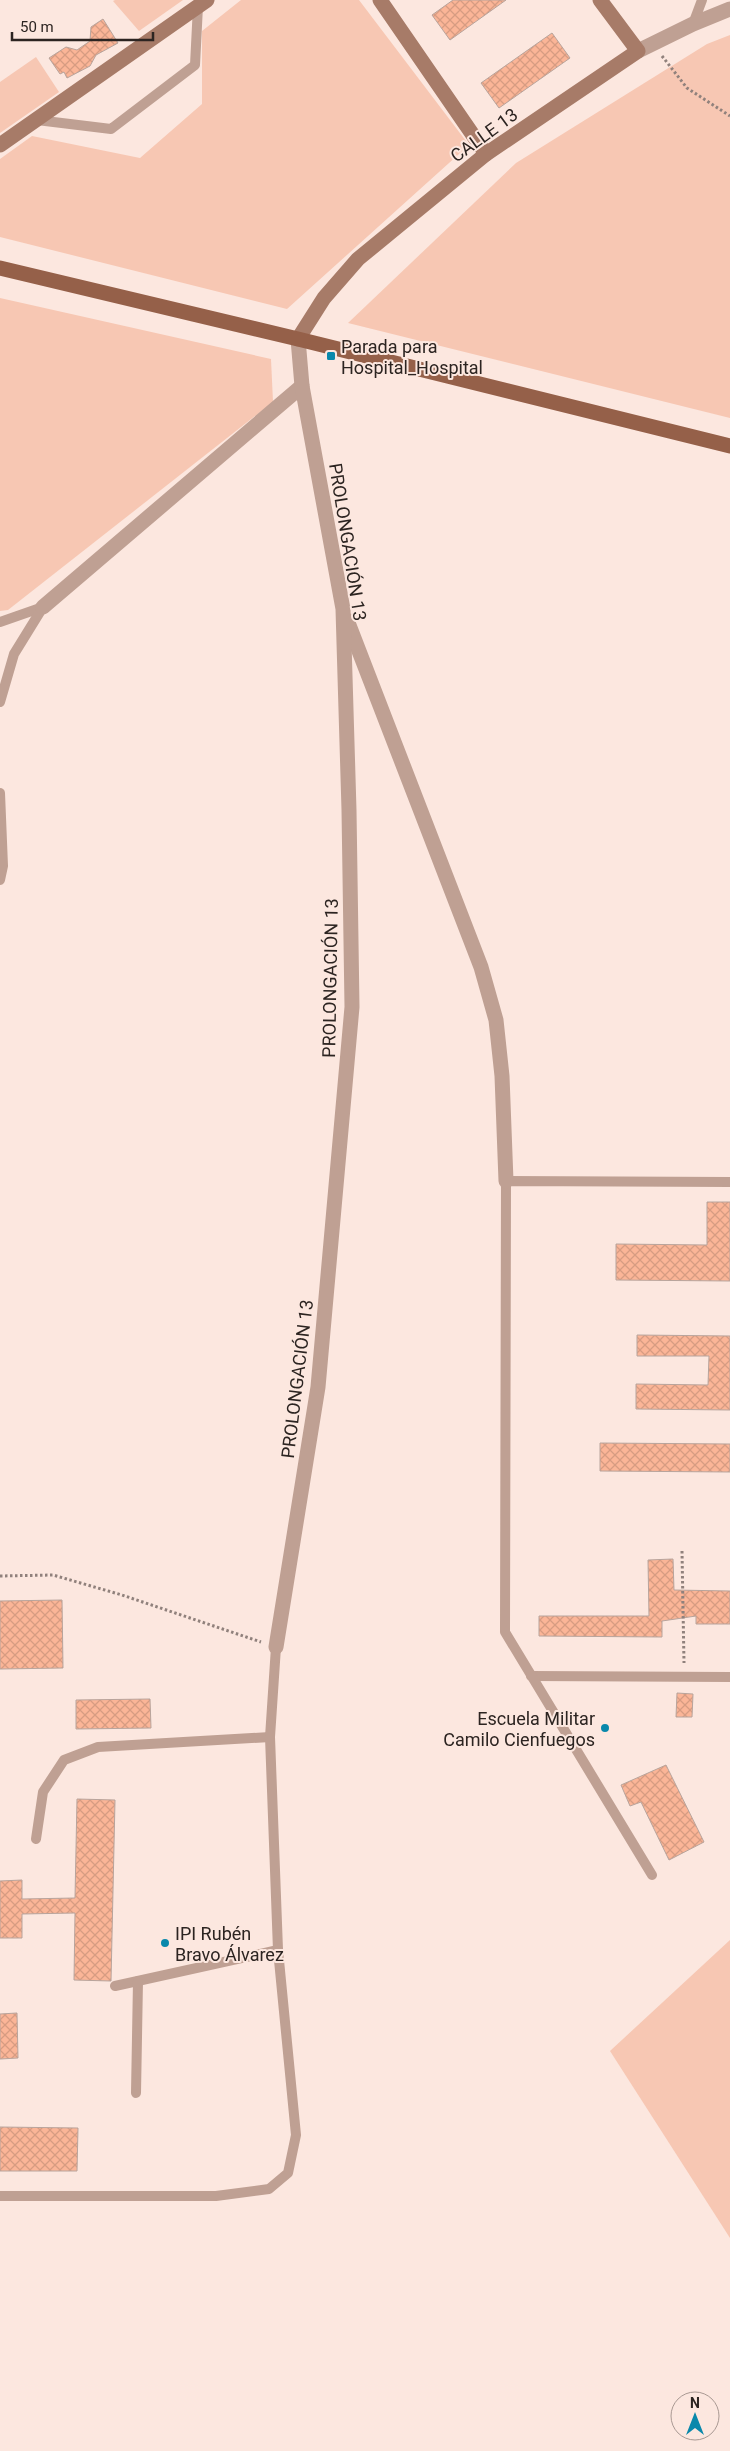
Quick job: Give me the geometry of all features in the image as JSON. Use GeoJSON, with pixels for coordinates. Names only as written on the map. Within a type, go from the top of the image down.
{"type":"FeatureCollection","features":[{"type":"Feature","properties":{"kind":"main road"},"geometry":{"type":"LineString","coordinates":[[0,268],[298,339],[730,446]]}},
{"type":"Feature","properties":{"kind":"street"},"geometry":{"type":"LineString","coordinates":[[380,0],[486,154]]}},
{"type":"Feature","properties":{"kind":"street"},"geometry":{"type":"LineString","coordinates":[[600,0],[638,51]]}},
{"type":"Feature","properties":{"kind":"street"},"geometry":{"type":"LineString","coordinates":[[0,145],[203,3]]}},
{"type":"Feature","properties":{"kind":"street","name":"CALLE 13"},"geometry":{"type":"LineString","coordinates":[[298,339],[324,298],[358,259],[486,154],[638,51],[693,24],[730,10]]}},
{"type":"Feature","properties":{"kind":"street","name":"PROLONGACIÓN 13"},"geometry":{"type":"LineString","coordinates":[[276,1647],[318,1387],[352,1007],[350,810],[343,609],[302,386],[298,339]]}},
{"type":"Feature","properties":{"kind":"street"},"geometry":{"type":"LineString","coordinates":[[43,607],[302,386]]}},
{"type":"Feature","properties":{"kind":"street"},"geometry":{"type":"LineString","coordinates":[[343,609],[480,967],[496,1020],[502,1076],[506,1181]]}},
{"type":"Feature","properties":{"kind":"lane"},"geometry":{"type":"LineString","coordinates":[[693,24],[702,0]]}},
{"type":"Feature","properties":{"kind":"lane"},"geometry":{"type":"LineString","coordinates":[[37,120],[111,129],[195,65],[203,3]]}},
{"type":"Feature","properties":{"kind":"lane"},"geometry":{"type":"LineString","coordinates":[[0,622],[43,607]]}},
{"type":"Feature","properties":{"kind":"lane"},"geometry":{"type":"LineString","coordinates":[[0,702],[14,654],[43,607]]}},
{"type":"Feature","properties":{"kind":"lane"},"geometry":{"type":"LineString","coordinates":[[0,793],[3,866],[0,880]]}},
{"type":"Feature","properties":{"kind":"lane"},"geometry":{"type":"LineString","coordinates":[[652,1874],[505,1632],[506,1181],[730,1182]]}},
{"type":"Feature","properties":{"kind":"lane"},"geometry":{"type":"LineString","coordinates":[[0,2196],[216,2196],[269,2189],[288,2173],[296,2135],[278,1950],[270,1737],[276,1647]]}},
{"type":"Feature","properties":{"kind":"lane"},"geometry":{"type":"LineString","coordinates":[[531,1676],[730,1677]]}},
{"type":"Feature","properties":{"kind":"lane"},"geometry":{"type":"LineString","coordinates":[[36,1839],[43,1792],[64,1760],[98,1747],[270,1737]]}},
{"type":"Feature","properties":{"kind":"lane"},"geometry":{"type":"LineString","coordinates":[[115,1986],[278,1950]]}},
{"type":"Feature","properties":{"kind":"lane"},"geometry":{"type":"LineString","coordinates":[[136,2093],[138,1981]]}},
{"type":"Feature","properties":{"kind":"path"},"geometry":{"type":"LineString","coordinates":[[652,44],[687,88],[730,116]]}},
{"type":"Feature","properties":{"kind":"path"},"geometry":{"type":"LineString","coordinates":[[682,1551],[684,1676]]}},
{"type":"Feature","properties":{"kind":"path"},"geometry":{"type":"LineString","coordinates":[[0,1576],[53,1575],[276,1647]]}},
{"type":"Feature","properties":{"kind":"shaded area"},"geometry":{"type":"Polygon","coordinates":[[[183,0],[139,31],[113,1],[183,0]]]}},
{"type":"Feature","properties":{"kind":"shaded area"},"geometry":{"type":"Polygon","coordinates":[[[241,0],[359,0],[469,145],[287,309],[0,237],[0,159],[32,136],[140,158],[202,104],[202,31],[241,0]]]}},
{"type":"Feature","properties":{"kind":"shaded area"},"geometry":{"type":"Polygon","coordinates":[[[730,35],[730,418],[348,323],[516,163],[707,44],[730,35]]]}},
{"type":"Feature","properties":{"kind":"shaded area"},"geometry":{"type":"Polygon","coordinates":[[[36,57],[59,92],[0,133],[0,82],[36,57]]]}},
{"type":"Feature","properties":{"kind":"shaded area"},"geometry":{"type":"Polygon","coordinates":[[[0,298],[271,359],[273,402],[8,610],[0,611],[0,298]]]}},
{"type":"Feature","properties":{"kind":"shaded area"},"geometry":{"type":"Polygon","coordinates":[[[730,1940],[730,2238],[610,2051],[730,1940]]]}},
{"type":"Feature","properties":{"kind":"building"},"geometry":{"type":"Polygon","coordinates":[[[453,0],[506,0],[450,40],[432,15],[453,0]]]}},
{"type":"Feature","properties":{"kind":"building"},"geometry":{"type":"Polygon","coordinates":[[[103,19],[118,43],[96,55],[90,66],[67,78],[64,72],[60,74],[49,58],[66,47],[77,50],[90,41],[91,27],[103,19]]]}},
{"type":"Feature","properties":{"kind":"building"},"geometry":{"type":"Polygon","coordinates":[[[552,33],[570,58],[499,108],[481,83],[552,33]]]}},
{"type":"Feature","properties":{"kind":"building"},"geometry":{"type":"Polygon","coordinates":[[[707,1202],[730,1202],[730,1281],[616,1280],[616,1244],[707,1245],[707,1202]]]}},
{"type":"Feature","properties":{"kind":"building"},"geometry":{"type":"Polygon","coordinates":[[[637,1335],[730,1336],[730,1410],[636,1409],[636,1384],[708,1385],[709,1356],[637,1356],[637,1335]]]}},
{"type":"Feature","properties":{"kind":"building"},"geometry":{"type":"Polygon","coordinates":[[[600,1443],[730,1444],[730,1472],[600,1471],[600,1443]]]}},
{"type":"Feature","properties":{"kind":"building"},"geometry":{"type":"Polygon","coordinates":[[[673,1559],[674,1590],[730,1591],[730,1624],[696,1624],[696,1616],[662,1621],[662,1637],[539,1636],[539,1616],[649,1616],[648,1560],[673,1559]]]}},
{"type":"Feature","properties":{"kind":"building"},"geometry":{"type":"Polygon","coordinates":[[[62,1600],[63,1668],[0,1669],[0,1601],[62,1600]]]}},
{"type":"Feature","properties":{"kind":"building"},"geometry":{"type":"Polygon","coordinates":[[[677,1693],[693,1694],[692,1717],[676,1717],[677,1693]]]}},
{"type":"Feature","properties":{"kind":"building"},"geometry":{"type":"Polygon","coordinates":[[[150,1699],[151,1728],[76,1729],[76,1700],[150,1699]]]}},
{"type":"Feature","properties":{"kind":"building"},"geometry":{"type":"Polygon","coordinates":[[[666,1765],[704,1842],[669,1860],[641,1802],[630,1806],[621,1785],[666,1765]]]}},
{"type":"Feature","properties":{"kind":"building"},"geometry":{"type":"Polygon","coordinates":[[[77,1799],[115,1800],[111,1981],[74,1980],[75,1913],[22,1914],[22,1938],[0,1938],[0,1881],[22,1880],[22,1899],[75,1898],[77,1799]]]}},
{"type":"Feature","properties":{"kind":"building"},"geometry":{"type":"Polygon","coordinates":[[[17,2013],[18,2058],[0,2059],[0,2014],[17,2013]]]}},
{"type":"Feature","properties":{"kind":"building"},"geometry":{"type":"Polygon","coordinates":[[[0,2127],[78,2128],[77,2171],[0,2171],[0,2127]]]}},
{"type":"Feature","properties":{"kind":"place","name":"Parada para Hospital_Hospital"},"geometry":{"type":"Point","coordinates":[331,356]}},
{"type":"Feature","properties":{"kind":"place","name":"Escuela Militar Camilo Cienfuegos"},"geometry":{"type":"Point","coordinates":[605,1728]}},
{"type":"Feature","properties":{"kind":"place","name":"IPI Rubén Bravo Álvarez"},"geometry":{"type":"Point","coordinates":[165,1943]}}]}
